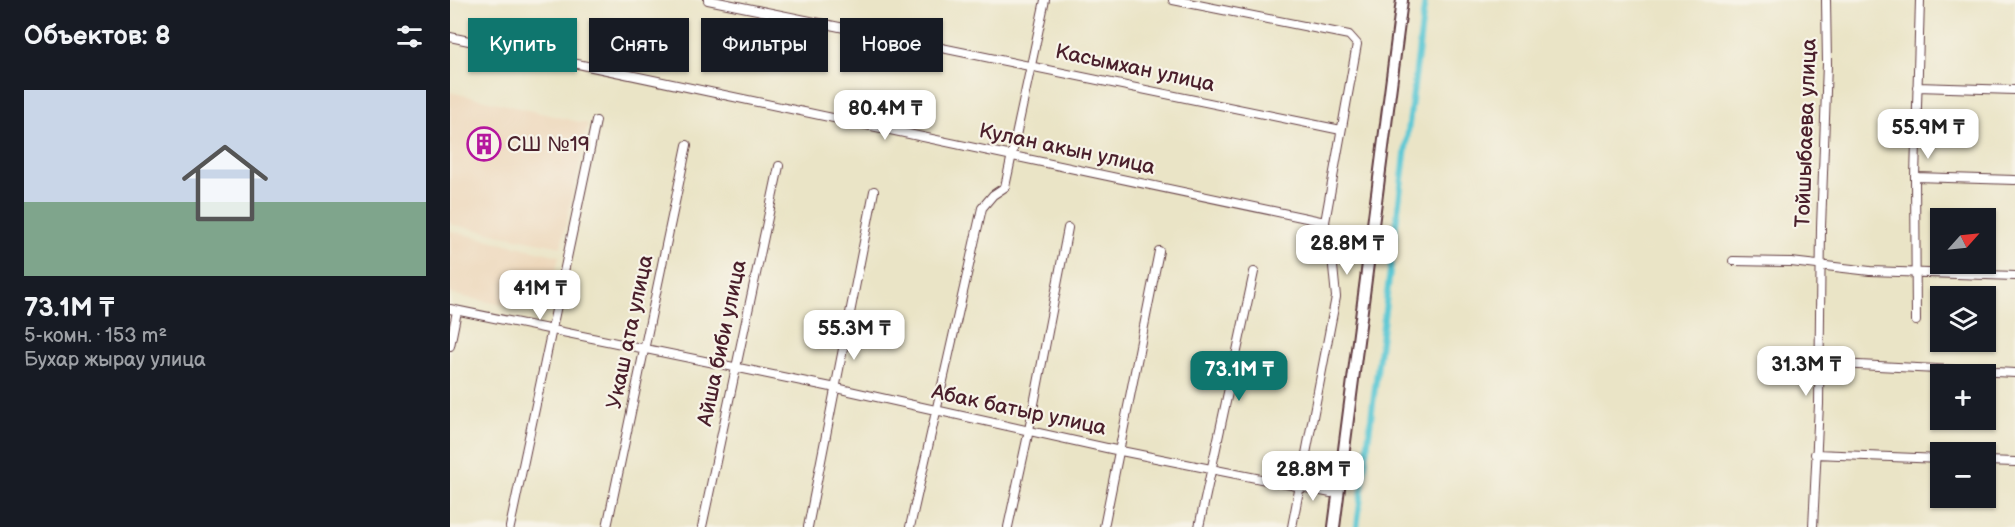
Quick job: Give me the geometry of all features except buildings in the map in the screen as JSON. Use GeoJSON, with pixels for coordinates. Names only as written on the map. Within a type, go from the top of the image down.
{"type":"FeatureCollection","features":[{"type":"Feature","properties":{"kind":"highway"},"geometry":{"type":"LineString","coordinates":[[1327,527],[1395,0]]}},
{"type":"Feature","properties":{"kind":"highway"},"geometry":{"type":"LineString","coordinates":[[1334,527],[1402,0]]}},
{"type":"Feature","properties":{"kind":"street","name":"Касымхан улица"},"geometry":{"type":"LineString","coordinates":[[708,0],[1341,130]]}},
{"type":"Feature","properties":{"kind":"street"},"geometry":{"type":"LineString","coordinates":[[910,527],[982,208],[993,195],[1005,187],[1014,155],[1046,0]]}},
{"type":"Feature","properties":{"kind":"street"},"geometry":{"type":"LineString","coordinates":[[1173,0],[1349,35],[1355,40],[1357,50],[1325,222],[1332,256],[1336,297],[1292,527]]}},
{"type":"Feature","properties":{"kind":"street","name":"Тойшыбаева улица"},"geometry":{"type":"LineString","coordinates":[[1813,527],[1819,404],[1820,267],[1827,64],[1826,0]]}},
{"type":"Feature","properties":{"kind":"street"},"geometry":{"type":"LineString","coordinates":[[1916,321],[1915,177],[1920,0]]}},
{"type":"Feature","properties":{"kind":"street","name":"Кулан акын улица"},"geometry":{"type":"LineString","coordinates":[[450,37],[1325,222]]}},
{"type":"Feature","properties":{"kind":"street"},"geometry":{"type":"LineString","coordinates":[[1917,87],[2015,90]]}},
{"type":"Feature","properties":{"kind":"street"},"geometry":{"type":"LineString","coordinates":[[510,527],[596,121]]}},
{"type":"Feature","properties":{"kind":"street","name":"Укаш ата улица"},"geometry":{"type":"LineString","coordinates":[[608,527],[687,145]]}},
{"type":"Feature","properties":{"kind":"street","name":"Айша биби улица"},"geometry":{"type":"LineString","coordinates":[[702,527],[779,166]]}},
{"type":"Feature","properties":{"kind":"street"},"geometry":{"type":"LineString","coordinates":[[1915,177],[2015,180]]}},
{"type":"Feature","properties":{"kind":"street"},"geometry":{"type":"LineString","coordinates":[[808,527],[874,191]]}},
{"type":"Feature","properties":{"kind":"street"},"geometry":{"type":"LineString","coordinates":[[1008,527],[1068,228]]}},
{"type":"Feature","properties":{"kind":"street"},"geometry":{"type":"LineString","coordinates":[[1104,527],[1159,251]]}},
{"type":"Feature","properties":{"kind":"street"},"geometry":{"type":"LineString","coordinates":[[1733,261],[1791,262],[1820,267],[2015,276]]}},
{"type":"Feature","properties":{"kind":"street"},"geometry":{"type":"LineString","coordinates":[[1199,527],[1254,272]]}},
{"type":"Feature","properties":{"kind":"street"},"geometry":{"type":"LineString","coordinates":[[450,346],[454,310]]}},
{"type":"Feature","properties":{"kind":"street","name":"Абак батыр улица"},"geometry":{"type":"LineString","coordinates":[[454,310],[1331,493]]}},
{"type":"Feature","properties":{"kind":"street"},"geometry":{"type":"LineString","coordinates":[[1819,363],[2015,373]]}},
{"type":"Feature","properties":{"kind":"street"},"geometry":{"type":"LineString","coordinates":[[1815,454],[1930,459]]}},
{"type":"Feature","properties":{"kind":"street"},"geometry":{"type":"LineString","coordinates":[[1996,461],[2015,462]]}},
{"type":"Feature","properties":{"kind":"shaded area"},"geometry":{"type":"Polygon","coordinates":[[[450,92],[588,124],[561,247],[450,224],[450,92]]]}},
{"type":"Feature","properties":{"kind":"shaded area"},"geometry":{"type":"Polygon","coordinates":[[[450,231],[559,256],[547,314],[450,294],[450,231]]]}},
{"type":"Feature","properties":{"kind":"waterway"},"geometry":{"type":"LineString","coordinates":[[1357,527],[1425,0]]}},
{"type":"Feature","properties":{"kind":"place","name":"СШ №19"},"geometry":{"type":"Point","coordinates":[484,144]}}]}
